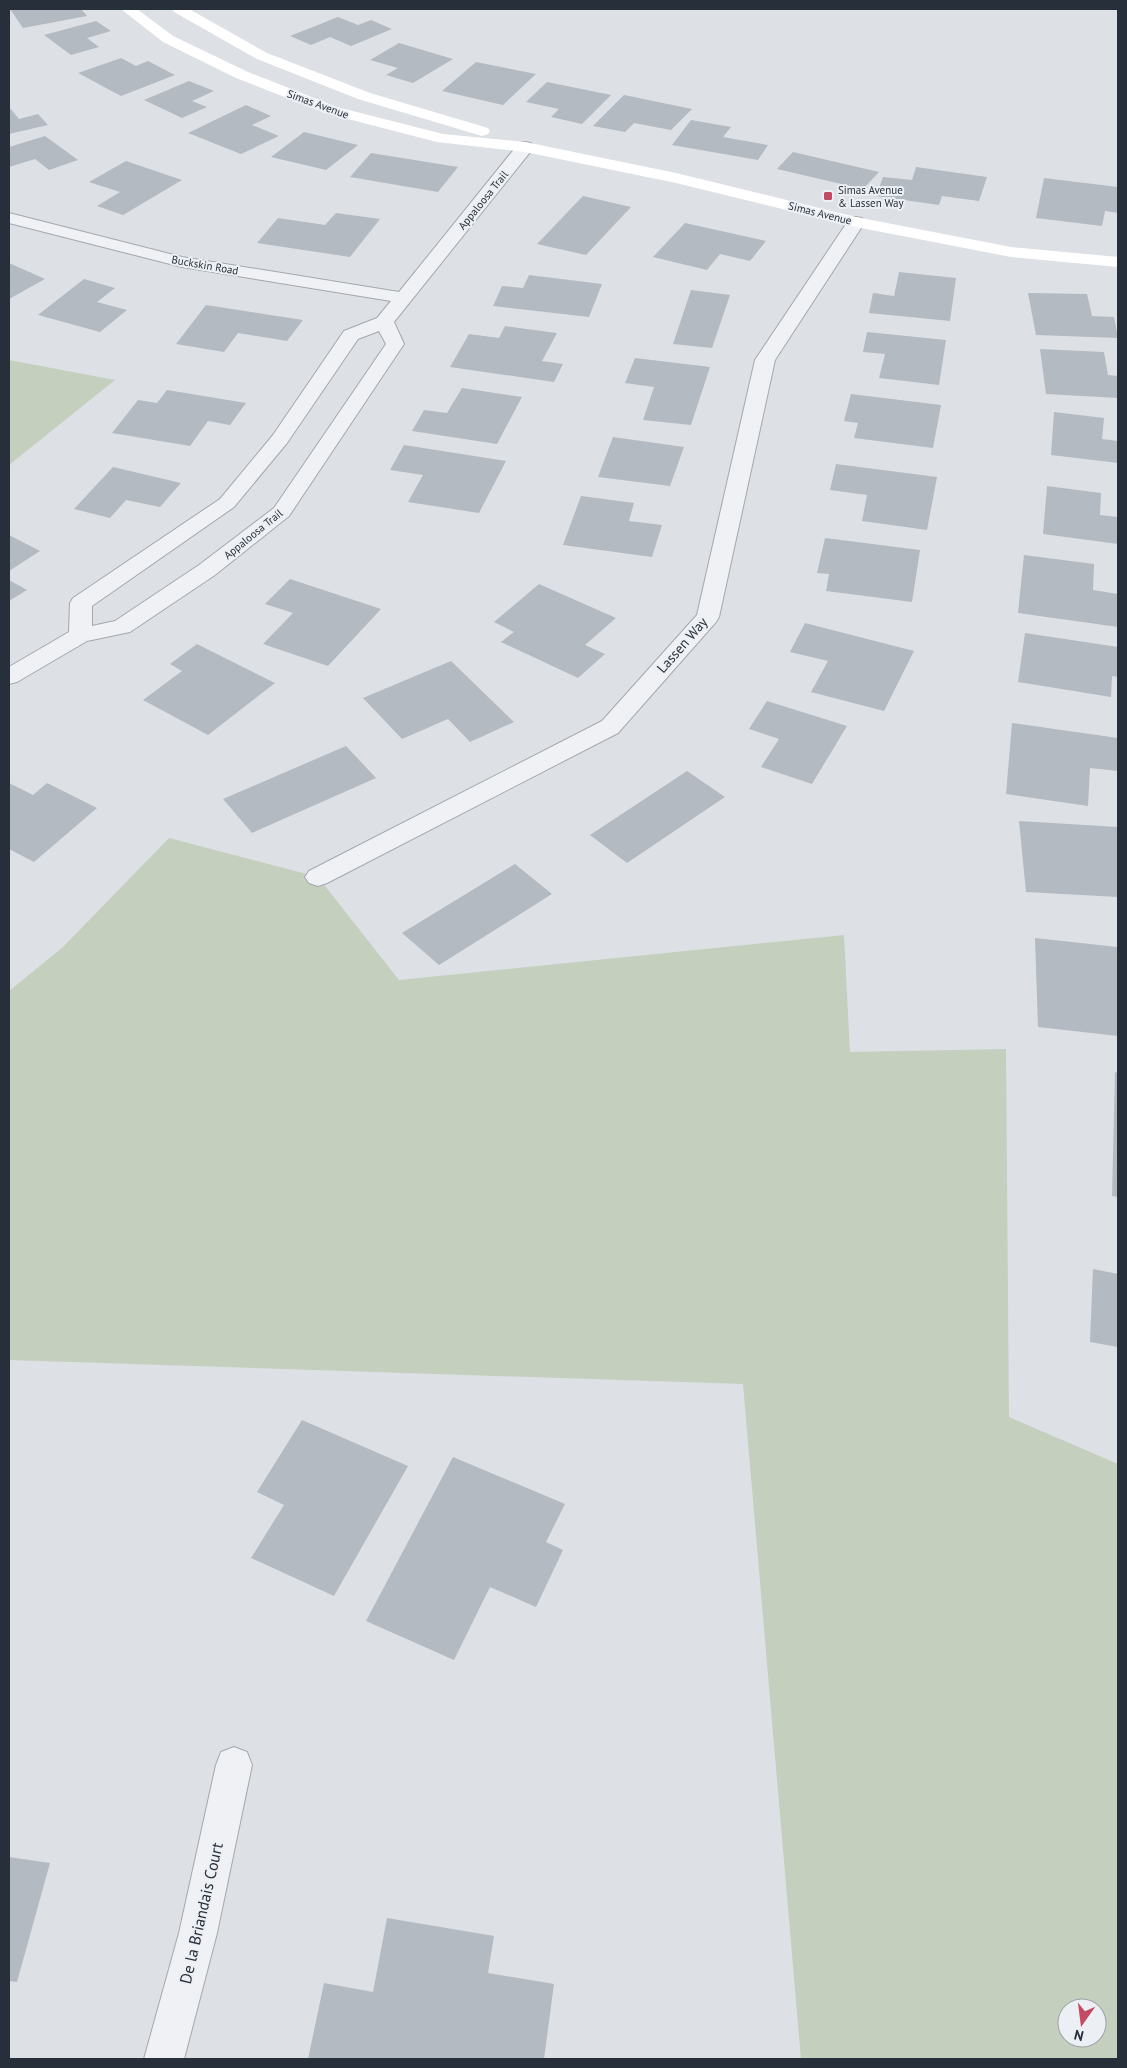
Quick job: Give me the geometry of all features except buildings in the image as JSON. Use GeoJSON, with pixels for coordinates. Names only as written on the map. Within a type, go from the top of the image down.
{"type":"FeatureCollection","features":[{"type":"Feature","properties":{"kind":"street","name":"Simas Avenue"},"geometry":{"type":"LineString","coordinates":[[128,9],[168,39],[242,75],[331,110],[443,139],[525,147],[676,178],[856,222],[1011,252],[1118,262]]}},
{"type":"Feature","properties":{"kind":"street","name":"Simas Avenue"},"geometry":{"type":"LineString","coordinates":[[178,9],[262,56],[364,96],[471,127],[525,147]]}},
{"type":"Feature","properties":{"kind":"street","name":"Appaloosa Trail"},"geometry":{"type":"LineString","coordinates":[[80,635],[81,603],[227,503],[280,439],[350,335],[384,322],[525,147]]}},
{"type":"Feature","properties":{"kind":"street","name":"Buckskin Road"},"geometry":{"type":"LineString","coordinates":[[9,218],[182,262],[404,298]]}},
{"type":"Feature","properties":{"kind":"street","name":"Lassen Way"},"geometry":{"type":"LineString","coordinates":[[318,876],[610,727],[708,617],[765,360],[856,222]]}},
{"type":"Feature","properties":{"kind":"street","name":"Appaloosa Trail"},"geometry":{"type":"LineString","coordinates":[[9,677],[80,635],[122,627],[207,570],[282,512],[395,344],[384,322]]}},
{"type":"Feature","properties":{"kind":"street","name":"De la Briandais Court"},"geometry":{"type":"LineString","coordinates":[[164,2059],[198,1932],[234,1765]]}},
{"type":"Feature","properties":{"kind":"green space"},"geometry":{"type":"Polygon","coordinates":[[[9,360],[115,380],[9,465],[9,360]]]}},
{"type":"Feature","properties":{"kind":"green space"},"geometry":{"type":"Polygon","coordinates":[[[169,838],[318,877],[399,980],[844,935],[850,1052],[1006,1049],[1009,1417],[1118,1464],[1118,2059],[801,2059],[743,1384],[9,1360],[9,991],[63,947],[169,838]]]}},
{"type":"Feature","properties":{"kind":"place","name":"Simas Avenue & Lassen Way"},"geometry":{"type":"Point","coordinates":[828,196]}}]}
